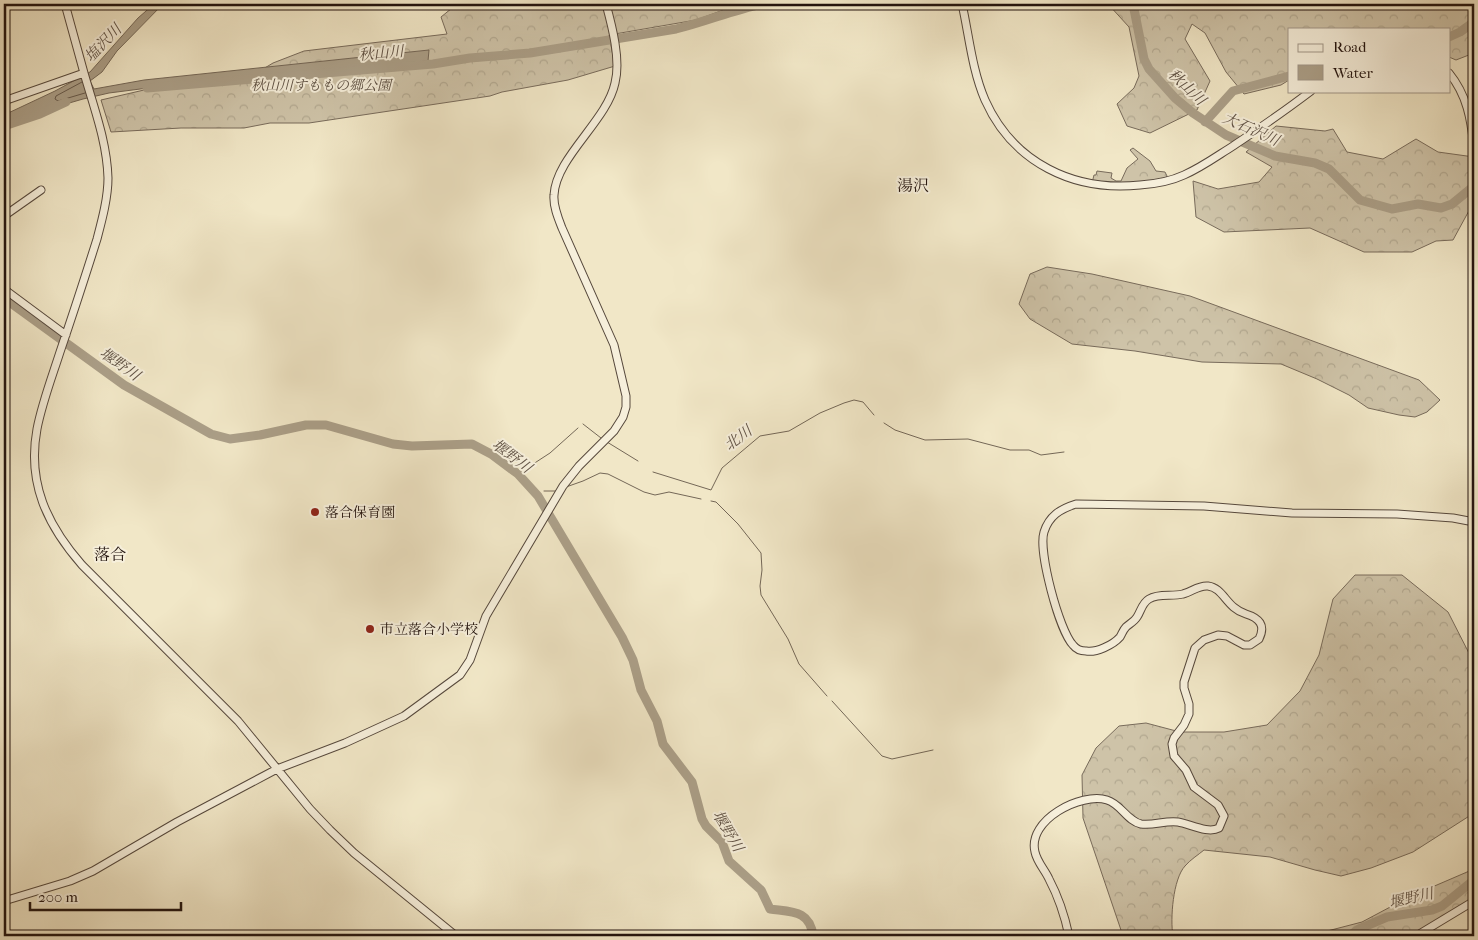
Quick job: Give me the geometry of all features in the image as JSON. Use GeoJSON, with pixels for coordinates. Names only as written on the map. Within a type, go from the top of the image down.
{"type":"FeatureCollection","features":[{"type":"Feature","properties":{"kind":"street"},"geometry":{"type":"LineString","coordinates":[[64,4],[103,137],[108,180],[97,239],[40,415],[35,451],[36,472],[40,496],[50,522],[66,547],[82,565],[238,721],[310,810],[354,852],[456,936]]}},
{"type":"Feature","properties":{"kind":"street"},"geometry":{"type":"LineString","coordinates":[[4,901],[70,881],[93,871],[177,822],[277,770],[345,743],[404,716],[460,675],[470,660],[486,616],[563,486],[579,466],[614,431],[623,417],[626,407],[623,383],[614,346],[562,228],[556,211],[554,197],[555,186],[560,174],[602,112],[615,84],[618,69],[606,4]]}},
{"type":"Feature","properties":{"kind":"street"},"geometry":{"type":"LineString","coordinates":[[962,4],[978,77],[985,99],[1000,126],[1016,146],[1029,157],[1072,180],[1112,187],[1163,182],[1183,176],[1204,166],[1310,92]]}},
{"type":"Feature","properties":{"kind":"street"},"geometry":{"type":"LineString","coordinates":[[4,101],[84,73]]}},
{"type":"Feature","properties":{"kind":"street"},"geometry":{"type":"LineString","coordinates":[[1450,74],[1463,94],[1467,105],[1474,147]]}},
{"type":"Feature","properties":{"kind":"street"},"geometry":{"type":"LineString","coordinates":[[4,216],[42,190]]}},
{"type":"Feature","properties":{"kind":"street"},"geometry":{"type":"LineString","coordinates":[[4,289],[66,336]]}},
{"type":"Feature","properties":{"kind":"street"},"geometry":{"type":"LineString","coordinates":[[1068,936],[1053,886],[1034,851],[1034,842],[1040,827],[1067,805],[1075,801],[1091,798],[1108,800],[1117,805],[1130,818],[1141,824],[1172,821],[1210,830],[1219,828],[1224,816],[1221,808],[1194,787],[1186,770],[1176,760],[1172,750],[1174,738],[1189,714],[1189,704],[1184,688],[1185,677],[1195,648],[1204,640],[1223,635],[1231,637],[1244,645],[1250,645],[1259,639],[1262,624],[1258,619],[1234,610],[1218,591],[1208,586],[1201,586],[1179,595],[1149,599],[1142,606],[1136,619],[1125,628],[1118,640],[1098,650],[1089,652],[1078,649],[1070,640],[1061,622],[1046,569],[1043,534],[1054,514],[1065,507],[1076,504],[1204,506],[1292,513],[1397,514],[1453,518],[1474,522]]}},
{"type":"Feature","properties":{"kind":"street"},"geometry":{"type":"LineString","coordinates":[[1416,936],[1474,901]]}},
{"type":"Feature","properties":{"kind":"green space","name":"秋山川すももの郷公園"},"geometry":{"type":"Polygon","coordinates":[[[457,4],[740,4],[696,20],[609,35],[615,66],[568,80],[502,92],[490,96],[309,123],[270,123],[244,128],[181,128],[111,132],[101,100],[144,90],[240,83],[273,63],[304,51],[447,34],[441,17],[457,4]]]}},
{"type":"Feature","properties":{"kind":"green space"},"geometry":{"type":"Polygon","coordinates":[[[1108,4],[1474,4],[1474,53],[1456,60],[1450,57],[1450,28],[1288,28],[1288,81],[1281,85],[1244,94],[1226,72],[1205,33],[1192,24],[1185,39],[1210,81],[1197,110],[1150,133],[1127,126],[1117,104],[1134,88],[1139,76],[1129,27],[1108,4]]]}},
{"type":"Feature","properties":{"kind":"green space"},"geometry":{"type":"Polygon","coordinates":[[[1276,126],[1325,131],[1333,129],[1347,152],[1383,159],[1416,139],[1438,152],[1474,157],[1474,208],[1471,207],[1453,240],[1436,241],[1412,252],[1364,252],[1310,228],[1224,232],[1196,217],[1193,181],[1218,189],[1259,182],[1272,167],[1246,152],[1276,126]]]}},
{"type":"Feature","properties":{"kind":"green space"},"geometry":{"type":"Polygon","coordinates":[[[1133,148],[1150,161],[1156,171],[1165,172],[1167,176],[1165,179],[1154,182],[1092,183],[1097,171],[1112,173],[1111,178],[1121,181],[1127,168],[1138,159],[1130,150],[1133,148]]]}},
{"type":"Feature","properties":{"kind":"green space"},"geometry":{"type":"Polygon","coordinates":[[[1047,267],[1092,274],[1190,296],[1419,380],[1440,400],[1427,412],[1415,417],[1399,415],[1368,408],[1349,395],[1281,364],[1202,362],[1135,351],[1072,344],[1030,319],[1019,304],[1030,274],[1047,267]]]}},
{"type":"Feature","properties":{"kind":"green space"},"geometry":{"type":"Polygon","coordinates":[[[1355,575],[1402,575],[1448,612],[1474,663],[1474,813],[1413,852],[1371,868],[1341,876],[1270,857],[1204,850],[1185,866],[1178,880],[1172,910],[1173,936],[1123,936],[1083,818],[1082,775],[1096,748],[1119,726],[1146,723],[1180,732],[1224,732],[1267,725],[1300,691],[1319,655],[1333,599],[1355,575]]]}},
{"type":"Feature","properties":{"kind":"green space"},"geometry":{"type":"Polygon","coordinates":[[[1474,869],[1474,906],[1409,936],[1308,936],[1362,922],[1409,897],[1474,869]]]}},
{"type":"Feature","properties":{"kind":"water"},"geometry":{"type":"Polygon","coordinates":[[[154,4],[163,4],[117,51],[102,72],[90,81],[94,89],[144,80],[429,50],[428,61],[195,82],[109,93],[4,122],[4,115],[90,72],[138,18],[154,4]]]}},
{"type":"Feature","properties":{"kind":"waterway"},"geometry":{"type":"LineString","coordinates":[[179,5],[200,6],[204,4]]}},
{"type":"Feature","properties":{"kind":"waterway","name":"秋山川"},"geometry":{"type":"LineString","coordinates":[[147,88],[433,64],[470,58],[530,53],[676,29],[762,4]]}},
{"type":"Feature","properties":{"kind":"waterway","name":"大石沢川"},"geometry":{"type":"LineString","coordinates":[[1133,4],[1144,59],[1149,69],[1175,98],[1193,113],[1226,135],[1275,156],[1315,163],[1329,169],[1360,200],[1392,209],[1418,204],[1441,208],[1452,204],[1474,186]]}},
{"type":"Feature","properties":{"kind":"waterway","name":"秋山川"},"geometry":{"type":"LineString","coordinates":[[1450,37],[1474,22]]}},
{"type":"Feature","properties":{"kind":"waterway","name":"秋山川"},"geometry":{"type":"LineString","coordinates":[[1205,122],[1233,91],[1288,76]]}},
{"type":"Feature","properties":{"kind":"waterway","name":"秋山川"},"geometry":{"type":"LineString","coordinates":[[4,126],[40,114],[66,102]]}},
{"type":"Feature","properties":{"kind":"waterway","name":"堰野川"},"geometry":{"type":"LineString","coordinates":[[4,298],[124,385],[211,434],[230,439],[260,435],[306,425],[326,425],[393,444],[412,446],[472,444],[491,454],[518,474],[538,496],[622,637],[633,660],[641,690],[657,721],[663,744],[692,782],[702,819],[706,826],[722,842],[729,861],[761,890],[770,909],[792,912],[804,917],[811,927],[813,936]]}},
{"type":"Feature","properties":{"kind":"waterway","name":"北川"},"geometry":{"type":"LineString","coordinates":[[653,472],[711,490],[722,468],[760,436],[789,431],[820,413],[854,400],[863,402],[874,415]]}},
{"type":"Feature","properties":{"kind":"waterway","name":"北川"},"geometry":{"type":"LineString","coordinates":[[884,423],[895,430],[925,440],[968,439],[1010,450],[1029,450],[1041,455],[1064,452]]}},
{"type":"Feature","properties":{"kind":"waterway","name":"北川"},"geometry":{"type":"LineString","coordinates":[[583,424],[601,438]]}},
{"type":"Feature","properties":{"kind":"waterway","name":"北川"},"geometry":{"type":"LineString","coordinates":[[527,468],[550,453],[578,428]]}},
{"type":"Feature","properties":{"kind":"waterway","name":"北川"},"geometry":{"type":"LineString","coordinates":[[607,442],[638,461]]}},
{"type":"Feature","properties":{"kind":"waterway"},"geometry":{"type":"LineString","coordinates":[[566,487],[600,473],[608,474],[644,492],[655,495],[669,492],[701,499]]}},
{"type":"Feature","properties":{"kind":"waterway","name":"堰野川"},"geometry":{"type":"LineString","coordinates":[[529,486],[533,487]]}},
{"type":"Feature","properties":{"kind":"waterway"},"geometry":{"type":"LineString","coordinates":[[544,491],[555,491]]}},
{"type":"Feature","properties":{"kind":"waterway"},"geometry":{"type":"LineString","coordinates":[[711,501],[716,502],[738,524],[761,553],[761,595],[788,639],[799,664],[827,696]]}},
{"type":"Feature","properties":{"kind":"waterway"},"geometry":{"type":"LineString","coordinates":[[832,701],[882,756],[892,759],[933,750]]}},
{"type":"Feature","properties":{"kind":"waterway","name":"堰野川"},"geometry":{"type":"LineString","coordinates":[[1349,936],[1359,929],[1387,917],[1432,910],[1442,906],[1474,880]]}},
{"type":"Feature","properties":{"kind":"place","name":"落合保育園"},"geometry":{"type":"Point","coordinates":[315,512]}},
{"type":"Feature","properties":{"kind":"place","name":"市立落合小学校"},"geometry":{"type":"Point","coordinates":[370,629]}},
{"type":"Feature","properties":{"kind":"district","name":"湯沢"},"geometry":{"type":"Point","coordinates":[913,185]}},
{"type":"Feature","properties":{"kind":"district","name":"落合"},"geometry":{"type":"Point","coordinates":[110,554]}},
{"type":"Feature","properties":{"kind":"water label","name":"塩沢川"},"geometry":{"type":"Point","coordinates":[103,43]}}]}
